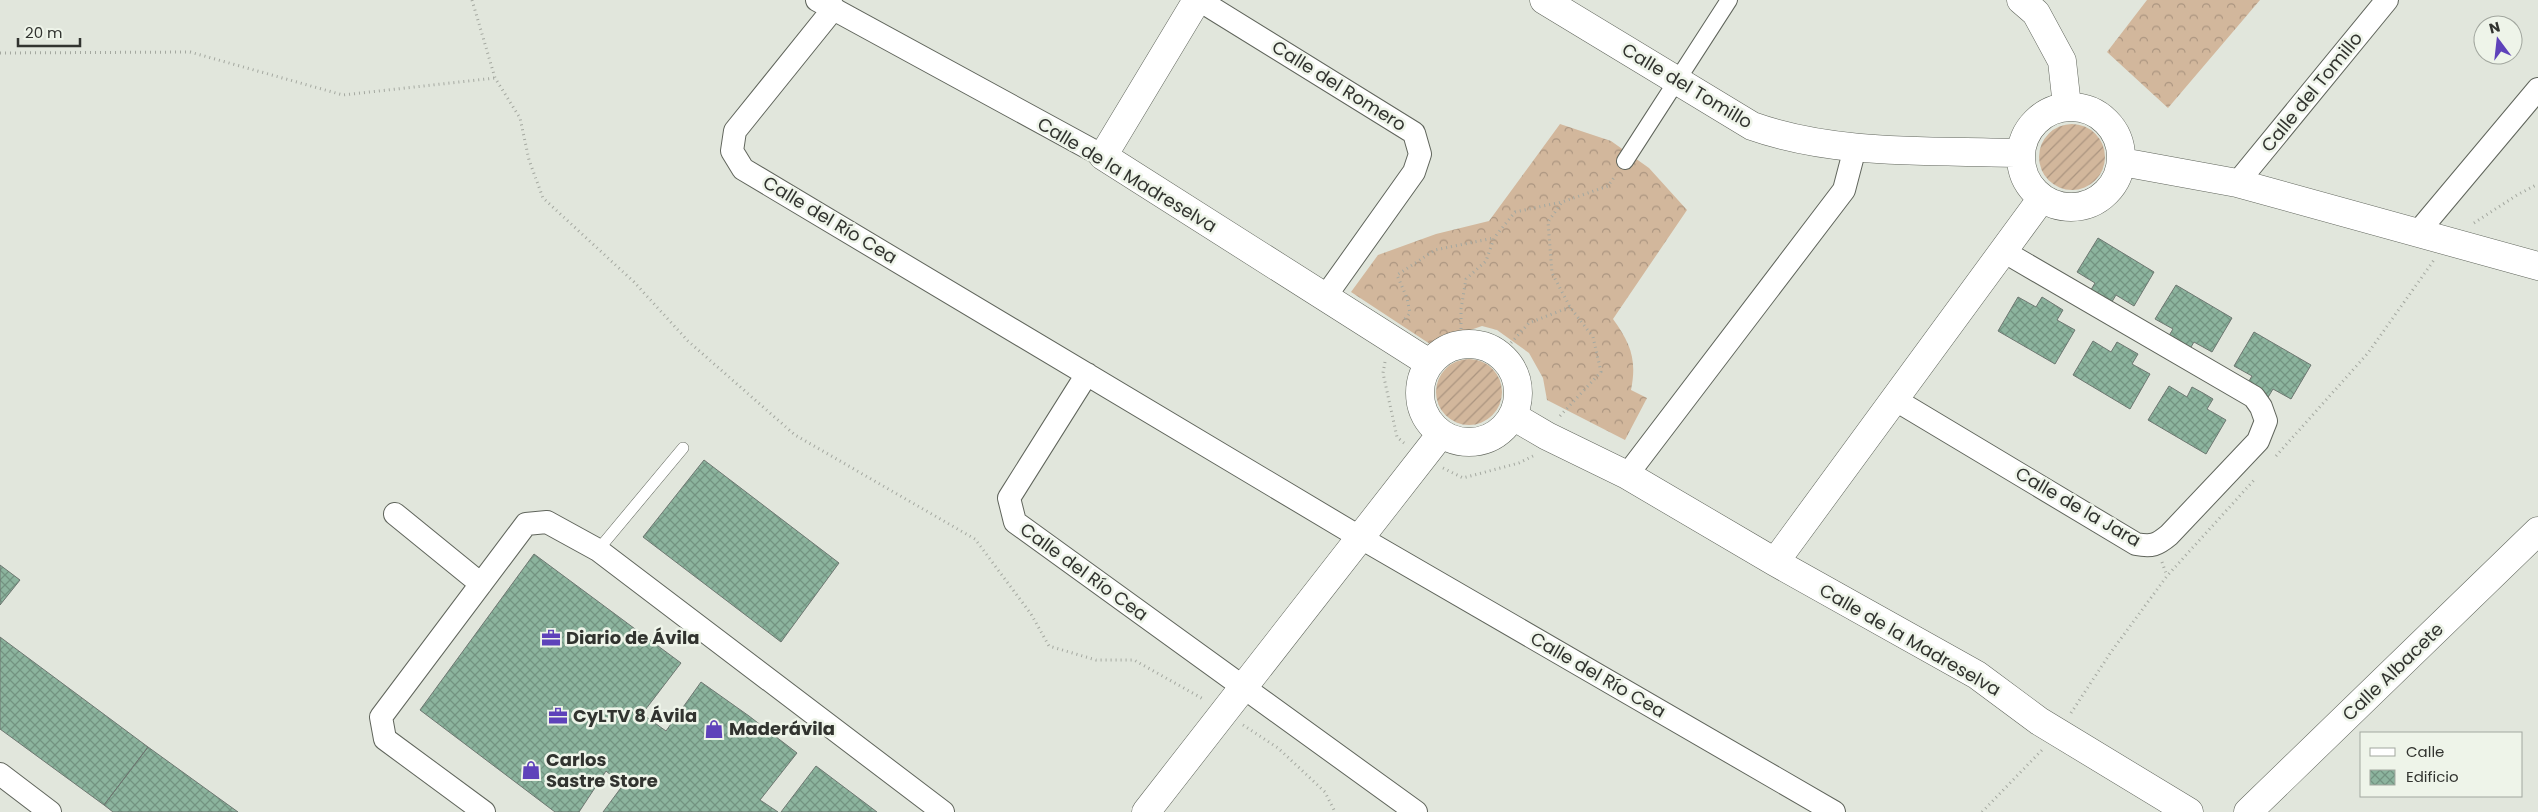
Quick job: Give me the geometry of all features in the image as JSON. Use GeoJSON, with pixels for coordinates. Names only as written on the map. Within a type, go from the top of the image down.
{"type":"FeatureCollection","features":[{"type":"Feature","properties":{"kind":"street","name":"Calle del Romero"},"geometry":{"type":"LineString","coordinates":[[1103,156],[1198,0],[1414,133],[1420,154],[1414,172],[1325,297]]}},
{"type":"Feature","properties":{"kind":"street","name":"Calle del Tomillo"},"geometry":{"type":"LineString","coordinates":[[1544,0],[1752,126],[1782,137],[1855,148],[2020,153]]}},
{"type":"Feature","properties":{"kind":"street"},"geometry":{"type":"LineString","coordinates":[[1625,161],[1678,82],[1729,0]]}},
{"type":"Feature","properties":{"kind":"street","name":"Calle del Tomillo"},"geometry":{"type":"LineString","coordinates":[[2237,183],[2387,0]]}},
{"type":"Feature","properties":{"kind":"street","name":"Calle de la Madreselva"},"geometry":{"type":"LineString","coordinates":[[825,4],[1103,156],[1429,363]]}},
{"type":"Feature","properties":{"kind":"street","name":"Calle del Río Cea"},"geometry":{"type":"LineString","coordinates":[[825,4],[735,131],[732,151],[743,169],[1361,538],[1834,812]]}},
{"type":"Feature","properties":{"kind":"street"},"geometry":{"type":"LineString","coordinates":[[2034,4],[2062,61],[2067,106]]}},
{"type":"Feature","properties":{"kind":"street"},"geometry":{"type":"LineString","coordinates":[[2418,232],[2538,89]]}},
{"type":"Feature","properties":{"kind":"street"},"geometry":{"type":"LineString","coordinates":[[2067,106],[2082,107],[2096,112],[2107,121],[2116,133],[2121,147],[2122,162],[2118,176],[2110,189],[2099,199],[2085,206],[2070,208],[2055,205],[2042,198],[2030,186],[2022,170],[2020,153],[2030,126],[2040,117],[2053,110],[2067,106]]}},
{"type":"Feature","properties":{"kind":"street"},"geometry":{"type":"LineString","coordinates":[[1627,475],[1844,190],[1855,148]]}},
{"type":"Feature","properties":{"kind":"street"},"geometry":{"type":"LineString","coordinates":[[2122,162],[2237,183],[2538,266]]}},
{"type":"Feature","properties":{"kind":"street"},"geometry":{"type":"LineString","coordinates":[[1775,562],[2042,198]]}},
{"type":"Feature","properties":{"kind":"street","name":"Calle de la Jara"},"geometry":{"type":"LineString","coordinates":[[1894,399],[2136,544],[2148,546],[2156,546],[2169,535],[2258,440],[2266,421],[2261,407],[2254,397],[2003,252]]}},
{"type":"Feature","properties":{"kind":"street"},"geometry":{"type":"LineString","coordinates":[[1461,344],[1482,345],[1501,354],[1512,367],[1518,383],[1518,400],[1513,416],[1496,434],[1473,442],[1456,441],[1441,434],[1430,423],[1422,409],[1419,393],[1422,377],[1429,363],[1438,354],[1461,344]]}},
{"type":"Feature","properties":{"kind":"street","name":"Calle del Río Cea"},"geometry":{"type":"LineString","coordinates":[[1087,374],[1009,498],[1015,522],[1416,812]]}},
{"type":"Feature","properties":{"kind":"street","name":"Calle de la Madreselva"},"geometry":{"type":"LineString","coordinates":[[1513,416],[1547,436],[1627,475],[1775,562],[1976,676],[2058,733],[2189,812]]}},
{"type":"Feature","properties":{"kind":"street"},"geometry":{"type":"LineString","coordinates":[[1146,812],[1441,434]]}},
{"type":"Feature","properties":{"kind":"street"},"geometry":{"type":"LineString","coordinates":[[395,514],[481,584]]}},
{"type":"Feature","properties":{"kind":"street"},"geometry":{"type":"LineString","coordinates":[[484,812],[385,738],[381,717],[526,524],[547,522],[598,550],[944,812]]}},
{"type":"Feature","properties":{"kind":"street","name":"Calle Albacete"},"geometry":{"type":"LineString","coordinates":[[2248,812],[2538,531]]}},
{"type":"Feature","properties":{"kind":"street"},"geometry":{"type":"LineString","coordinates":[[0,774],[50,812]]}},
{"type":"Feature","properties":{"kind":"lane"},"geometry":{"type":"LineString","coordinates":[[598,550],[683,448]]}},
{"type":"Feature","properties":{"kind":"path"},"geometry":{"type":"LineString","coordinates":[[472,0],[494,78],[520,118],[529,160],[543,198],[634,282],[688,341],[795,435],[975,539],[1032,614],[1049,646],[1096,660],[1134,660],[1223,711],[1278,748],[1325,792],[1335,812]]}},
{"type":"Feature","properties":{"kind":"path"},"geometry":{"type":"LineString","coordinates":[[0,53],[190,52],[343,95],[494,78]]}},
{"type":"Feature","properties":{"kind":"path"},"geometry":{"type":"LineString","coordinates":[[1461,344],[1461,309],[1466,279],[1486,261],[1494,238],[1515,212],[1562,202],[1608,186],[1625,161]]}},
{"type":"Feature","properties":{"kind":"path"},"geometry":{"type":"LineString","coordinates":[[2273,459],[2368,353],[2447,242],[2516,195],[2538,184]]}},
{"type":"Feature","properties":{"kind":"path"},"geometry":{"type":"LineString","coordinates":[[1562,202],[1548,222],[1552,273],[1570,307],[1593,337],[1601,372],[1579,397]]}},
{"type":"Feature","properties":{"kind":"path"},"geometry":{"type":"LineString","coordinates":[[1501,354],[1529,323],[1570,307]]}},
{"type":"Feature","properties":{"kind":"path"},"geometry":{"type":"LineString","coordinates":[[1982,812],[2058,733],[2111,652],[2167,576],[2260,474]]}},
{"type":"Feature","properties":{"kind":"green space"},"geometry":{"type":"Polygon","coordinates":[[[2147,0],[2260,0],[2168,108],[2107,52],[2147,0]]]}},
{"type":"Feature","properties":{"kind":"green space"},"geometry":{"type":"Polygon","coordinates":[[[1560,124],[1611,141],[1649,168],[1687,210],[1613,319],[1624,336],[1631,353],[1633,379],[1631,390],[1647,398],[1625,440],[1547,400],[1543,378],[1529,353],[1497,330],[1482,326],[1430,344],[1351,292],[1378,255],[1436,234],[1489,221],[1560,124]]]}},
{"type":"Feature","properties":{"kind":"green space"},"geometry":{"type":"Polygon","coordinates":[[[2072,124],[2085,127],[2095,134],[2102,144],[2105,157],[2102,170],[2095,180],[2085,187],[2072,190],[2059,187],[2049,180],[2042,170],[2039,157],[2042,144],[2049,134],[2059,127],[2072,124]]]}},
{"type":"Feature","properties":{"kind":"green space"},"geometry":{"type":"Polygon","coordinates":[[[1469,359],[1482,362],[1492,369],[1499,379],[1502,392],[1499,405],[1492,415],[1482,422],[1469,425],[1456,422],[1446,415],[1439,405],[1436,392],[1439,379],[1446,369],[1456,362],[1469,359]]]}},
{"type":"Feature","properties":{"kind":"building"},"geometry":{"type":"Polygon","coordinates":[[[2098,238],[2154,272],[2134,306],[2116,295],[2110,305],[2089,293],[2095,283],[2077,272],[2098,238]]]}},
{"type":"Feature","properties":{"kind":"building"},"geometry":{"type":"Polygon","coordinates":[[[2176,285],[2232,318],[2212,352],[2194,342],[2188,352],[2167,339],[2173,329],[2155,319],[2176,285]]]}},
{"type":"Feature","properties":{"kind":"building"},"geometry":{"type":"Polygon","coordinates":[[[2018,297],[2036,307],[2042,297],[2063,310],[2057,320],[2075,330],[2055,364],[1998,331],[2018,297]]]}},
{"type":"Feature","properties":{"kind":"building"},"geometry":{"type":"Polygon","coordinates":[[[2254,332],[2311,365],[2291,399],[2273,389],[2267,399],[2246,386],[2252,376],[2234,366],[2254,332]]]}},
{"type":"Feature","properties":{"kind":"building"},"geometry":{"type":"Polygon","coordinates":[[[2093,341],[2111,352],[2117,342],[2138,354],[2132,364],[2150,374],[2130,409],[2073,375],[2093,341]]]}},
{"type":"Feature","properties":{"kind":"building"},"geometry":{"type":"Polygon","coordinates":[[[2169,386],[2187,397],[2192,387],[2203,393],[2213,399],[2207,409],[2226,420],[2206,454],[2148,420],[2169,386]]]}},
{"type":"Feature","properties":{"kind":"building"},"geometry":{"type":"Polygon","coordinates":[[[704,460],[839,563],[781,642],[643,537],[704,460]]]}},
{"type":"Feature","properties":{"kind":"building"},"geometry":{"type":"Polygon","coordinates":[[[534,554],[681,663],[642,714],[666,731],[701,682],[797,753],[760,800],[778,812],[603,812],[623,785],[606,771],[579,812],[555,812],[420,710],[534,554]]]}},
{"type":"Feature","properties":{"kind":"building"},"geometry":{"type":"Polygon","coordinates":[[[0,565],[20,580],[0,605],[0,565]]]}},
{"type":"Feature","properties":{"kind":"building"},"geometry":{"type":"Polygon","coordinates":[[[0,637],[148,747],[104,805],[0,729],[0,637]]]}},
{"type":"Feature","properties":{"kind":"building"},"geometry":{"type":"Polygon","coordinates":[[[148,747],[238,812],[113,812],[104,805],[148,747]]]}},
{"type":"Feature","properties":{"kind":"building"},"geometry":{"type":"Polygon","coordinates":[[[816,766],[877,812],[781,812],[816,766]]]}},
{"type":"Feature","properties":{"kind":"place","name":"Diario de Ávila"},"geometry":{"type":"Point","coordinates":[551,638]}},
{"type":"Feature","properties":{"kind":"place","name":"CyLTV 8 Ávila"},"geometry":{"type":"Point","coordinates":[558,716]}},
{"type":"Feature","properties":{"kind":"place","name":"Maderávila"},"geometry":{"type":"Point","coordinates":[714,729]}},
{"type":"Feature","properties":{"kind":"place","name":"Carlos Sastre Store"},"geometry":{"type":"Point","coordinates":[531,770]}}]}
